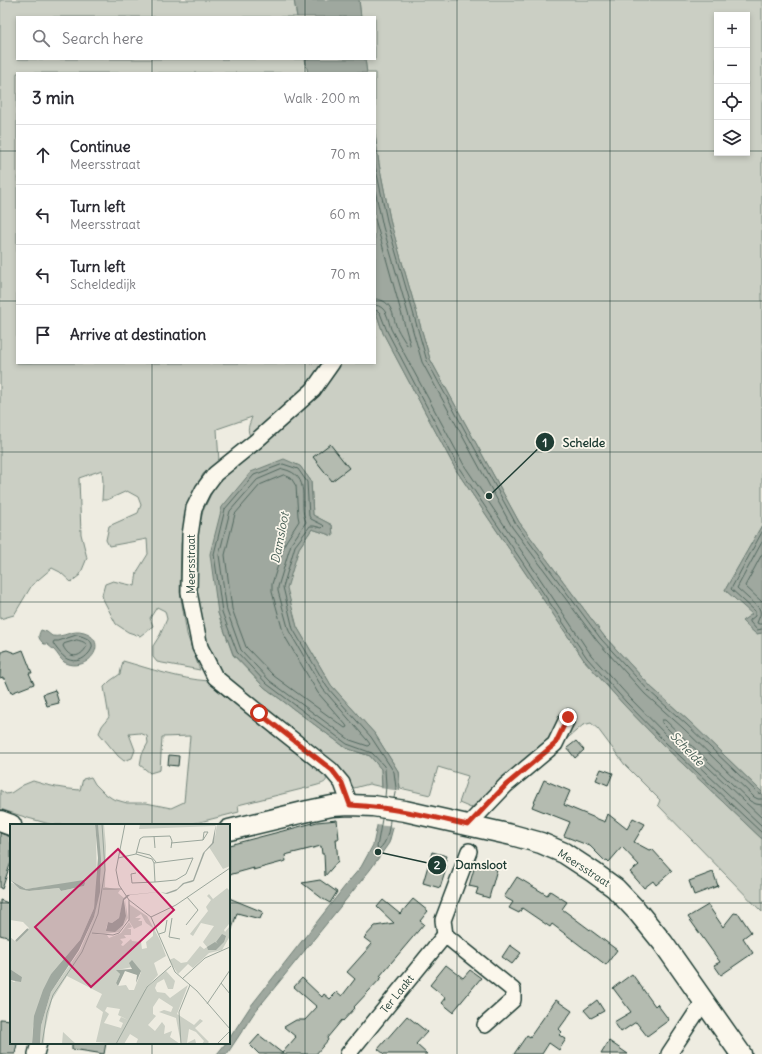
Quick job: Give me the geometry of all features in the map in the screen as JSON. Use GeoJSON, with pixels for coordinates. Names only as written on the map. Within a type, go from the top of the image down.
{"type":"FeatureCollection","features":[{"type":"Feature","properties":{"kind":"main road","name":"Meersstraat"},"geometry":{"type":"LineString","coordinates":[[230,830],[332,806],[373,806],[404,811],[512,835],[541,843],[564,853],[615,888],[637,912],[663,943],[741,1054]]}},
{"type":"Feature","properties":{"kind":"main road"},"geometry":{"type":"LineString","coordinates":[[0,821],[10,825]]}},
{"type":"Feature","properties":{"kind":"street","name":"Meersstraat"},"geometry":{"type":"LineString","coordinates":[[331,364],[313,390],[256,441],[215,474],[203,490],[194,508],[190,535],[189,592],[200,647],[215,678],[332,770],[342,783],[350,805]]}},
{"type":"Feature","properties":{"kind":"street"},"geometry":{"type":"LineString","coordinates":[[468,825],[506,785],[555,744],[568,717]]}},
{"type":"Feature","properties":{"kind":"street"},"geometry":{"type":"LineString","coordinates":[[470,851],[444,920],[445,935],[513,990],[513,1000],[485,1025]]}},
{"type":"Feature","properties":{"kind":"street","name":"Ter Laakt"},"geometry":{"type":"LineString","coordinates":[[348,1054],[445,935]]}},
{"type":"Feature","properties":{"kind":"street"},"geometry":{"type":"LineString","coordinates":[[669,1054],[704,1001]]}},
{"type":"Feature","properties":{"kind":"street"},"geometry":{"type":"LineString","coordinates":[[36,1054],[39,1044]]}},
{"type":"Feature","properties":{"kind":"shaded area"},"geometry":{"type":"Polygon","coordinates":[[[0,0],[294,0],[297,16],[16,16],[16,60],[305,60],[308,72],[16,72],[16,364],[323,364],[300,394],[251,438],[248,430],[252,417],[217,429],[219,462],[203,474],[188,506],[181,544],[180,592],[187,634],[200,670],[157,662],[153,657],[153,646],[167,619],[165,611],[157,607],[150,618],[153,626],[140,636],[128,632],[116,624],[103,599],[102,595],[105,584],[113,581],[135,586],[137,572],[148,554],[147,539],[109,546],[106,540],[109,526],[138,513],[141,505],[138,497],[127,491],[107,500],[102,500],[102,470],[79,478],[81,534],[87,558],[80,575],[71,582],[60,572],[52,568],[32,585],[14,615],[0,619],[0,0]]]}},
{"type":"Feature","properties":{"kind":"shaded area"},"geometry":{"type":"Polygon","coordinates":[[[359,0],[762,0],[762,525],[725,590],[753,614],[742,621],[756,634],[762,633],[762,792],[689,721],[652,688],[604,636],[519,522],[430,359],[391,224],[379,164],[376,142],[376,72],[367,72],[365,60],[376,60],[376,16],[361,16],[359,0]]]}},
{"type":"Feature","properties":{"kind":"shaded area"},"geometry":{"type":"Polygon","coordinates":[[[376,312],[383,333],[456,470],[584,660],[624,705],[663,745],[762,839],[762,912],[658,805],[660,800],[625,765],[598,729],[591,723],[583,725],[556,748],[539,749],[471,808],[459,803],[468,776],[438,767],[430,795],[400,788],[398,771],[375,734],[331,685],[297,627],[286,588],[299,548],[312,529],[333,536],[332,525],[313,515],[311,481],[300,466],[218,613],[233,655],[264,687],[346,748],[370,756],[381,769],[382,787],[369,784],[354,788],[335,766],[315,747],[302,739],[233,685],[217,668],[207,647],[195,597],[197,536],[203,511],[213,490],[222,477],[272,436],[325,364],[376,364],[376,312]]]}},
{"type":"Feature","properties":{"kind":"shaded area"},"geometry":{"type":"Polygon","coordinates":[[[123,661],[176,676],[209,681],[220,692],[261,725],[322,770],[325,774],[326,781],[314,786],[238,805],[239,812],[192,824],[49,824],[0,809],[0,790],[6,794],[11,793],[23,785],[33,781],[56,787],[80,790],[83,779],[91,777],[95,784],[104,793],[113,799],[127,803],[146,803],[171,808],[184,802],[190,736],[162,737],[160,770],[150,773],[140,765],[142,754],[148,743],[147,736],[140,733],[129,734],[135,750],[132,758],[124,761],[99,733],[109,717],[104,687],[120,674],[123,661]]]}},
{"type":"Feature","properties":{"kind":"water"},"geometry":{"type":"Polygon","coordinates":[[[294,0],[359,0],[361,16],[297,16],[294,0]]]}},
{"type":"Feature","properties":{"kind":"water"},"geometry":{"type":"Polygon","coordinates":[[[305,60],[365,60],[367,72],[308,72],[305,60]]]}},
{"type":"Feature","properties":{"kind":"water","name":"Schelde"},"geometry":{"type":"Polygon","coordinates":[[[376,142],[391,224],[430,359],[519,522],[604,636],[652,688],[689,721],[762,792],[762,839],[663,745],[624,705],[584,660],[456,470],[383,333],[376,312],[376,142]]]}},
{"type":"Feature","properties":{"kind":"water"},"geometry":{"type":"Polygon","coordinates":[[[284,459],[300,466],[311,481],[313,515],[332,525],[333,536],[312,529],[299,548],[287,588],[297,627],[331,685],[375,734],[398,771],[400,788],[389,843],[370,870],[254,1013],[227,1054],[217,1054],[225,1044],[230,1044],[230,1037],[250,1007],[361,867],[373,845],[382,787],[381,769],[370,756],[346,748],[264,687],[233,654],[218,613],[210,554],[222,507],[251,472],[284,459]]]}},
{"type":"Feature","properties":{"kind":"water"},"geometry":{"type":"Polygon","coordinates":[[[762,525],[762,633],[756,634],[742,621],[752,614],[725,590],[762,525]]]}},
{"type":"Feature","properties":{"kind":"water"},"geometry":{"type":"Polygon","coordinates":[[[41,630],[52,636],[60,636],[76,632],[84,633],[92,637],[96,643],[96,649],[88,661],[81,664],[73,665],[64,662],[53,649],[47,644],[44,644],[40,639],[39,634],[41,630]]]}},
{"type":"Feature","properties":{"kind":"pier"},"geometry":{"type":"Polygon","coordinates":[[[380,788],[401,791],[395,827],[376,825],[380,788]]]}},
{"type":"Feature","properties":{"kind":"building"},"geometry":{"type":"Polygon","coordinates":[[[330,444],[349,468],[332,481],[313,457],[330,444]]]}},
{"type":"Feature","properties":{"kind":"building"},"geometry":{"type":"Polygon","coordinates":[[[7,650],[15,653],[23,650],[32,673],[29,673],[34,684],[11,693],[5,679],[3,679],[3,677],[0,678],[1,655],[3,651],[7,650]]]}},
{"type":"Feature","properties":{"kind":"building"},"geometry":{"type":"Polygon","coordinates":[[[55,690],[59,703],[47,706],[43,694],[55,690]]]}},
{"type":"Feature","properties":{"kind":"building"},"geometry":{"type":"Polygon","coordinates":[[[576,741],[584,750],[575,758],[567,748],[576,741]]]}},
{"type":"Feature","properties":{"kind":"building"},"geometry":{"type":"Polygon","coordinates":[[[169,755],[179,756],[178,766],[168,765],[169,755]]]}},
{"type":"Feature","properties":{"kind":"building"},"geometry":{"type":"Polygon","coordinates":[[[601,769],[613,773],[608,785],[596,780],[601,769]]]}},
{"type":"Feature","properties":{"kind":"building"},"geometry":{"type":"Polygon","coordinates":[[[544,780],[570,791],[564,805],[605,822],[608,814],[627,829],[633,818],[645,824],[634,842],[649,850],[652,849],[672,871],[656,885],[653,881],[644,888],[630,872],[639,865],[622,847],[609,862],[607,860],[605,861],[590,846],[564,836],[570,822],[532,807],[544,780]]]}},
{"type":"Feature","properties":{"kind":"building"},"geometry":{"type":"Polygon","coordinates":[[[337,820],[339,839],[336,839],[338,861],[325,876],[324,854],[322,854],[321,846],[285,855],[286,861],[230,875],[230,845],[317,822],[337,820]]]}},
{"type":"Feature","properties":{"kind":"building"},"geometry":{"type":"Polygon","coordinates":[[[0,833],[10,837],[10,865],[2,889],[0,888],[0,833]]]}},
{"type":"Feature","properties":{"kind":"building"},"geometry":{"type":"Polygon","coordinates":[[[432,852],[447,856],[444,865],[447,866],[440,888],[423,883],[432,852]]]}},
{"type":"Feature","properties":{"kind":"building"},"geometry":{"type":"Polygon","coordinates":[[[476,862],[497,869],[489,898],[476,894],[478,888],[469,886],[476,862]]]}},
{"type":"Feature","properties":{"kind":"building"},"geometry":{"type":"Polygon","coordinates":[[[713,872],[718,886],[694,895],[689,881],[713,872]]]}},
{"type":"Feature","properties":{"kind":"building"},"geometry":{"type":"Polygon","coordinates":[[[517,877],[547,895],[550,891],[567,902],[562,909],[617,950],[606,965],[552,924],[550,927],[522,908],[519,913],[509,908],[513,902],[504,897],[517,877]]]}},
{"type":"Feature","properties":{"kind":"building"},"geometry":{"type":"Polygon","coordinates":[[[320,880],[337,892],[330,903],[302,883],[320,880]]]}},
{"type":"Feature","properties":{"kind":"building"},"geometry":{"type":"Polygon","coordinates":[[[230,898],[263,912],[260,919],[237,913],[231,932],[230,898]]]}},
{"type":"Feature","properties":{"kind":"building"},"geometry":{"type":"Polygon","coordinates":[[[413,899],[428,911],[420,921],[424,924],[380,976],[382,977],[327,1038],[328,1040],[316,1054],[259,1054],[250,1045],[259,1035],[282,1053],[296,1037],[284,1027],[296,1020],[305,1020],[317,1007],[294,987],[302,978],[322,997],[324,994],[330,999],[337,992],[342,996],[355,979],[347,972],[372,944],[364,938],[375,926],[394,923],[377,907],[383,900],[400,914],[413,899]]]}},
{"type":"Feature","properties":{"kind":"building"},"geometry":{"type":"Polygon","coordinates":[[[0,900],[10,904],[10,938],[0,935],[0,900]]]}},
{"type":"Feature","properties":{"kind":"building"},"geometry":{"type":"Polygon","coordinates":[[[708,905],[723,927],[734,913],[739,914],[751,932],[743,938],[753,953],[721,975],[714,965],[720,962],[688,917],[708,905]]]}},
{"type":"Feature","properties":{"kind":"building"},"geometry":{"type":"Polygon","coordinates":[[[510,945],[521,953],[512,964],[502,957],[510,945]]]}},
{"type":"Feature","properties":{"kind":"building"},"geometry":{"type":"Polygon","coordinates":[[[446,965],[463,978],[470,970],[481,978],[453,1012],[442,1003],[446,998],[430,985],[446,965]]]}},
{"type":"Feature","properties":{"kind":"building"},"geometry":{"type":"Polygon","coordinates":[[[632,974],[655,1006],[657,1004],[669,1020],[647,1036],[636,1022],[621,1032],[614,1022],[631,1012],[613,988],[632,974]]]}},
{"type":"Feature","properties":{"kind":"building"},"geometry":{"type":"Polygon","coordinates":[[[556,1000],[572,1011],[559,1029],[562,1032],[559,1035],[566,1039],[559,1050],[549,1043],[542,1054],[514,1054],[527,1035],[530,1037],[556,1000]]]}},
{"type":"Feature","properties":{"kind":"building"},"geometry":{"type":"Polygon","coordinates":[[[597,1000],[604,1011],[591,1018],[584,1010],[597,1000]]]}},
{"type":"Feature","properties":{"kind":"building"},"geometry":{"type":"Polygon","coordinates":[[[407,1016],[427,1032],[416,1044],[427,1054],[384,1054],[378,1049],[407,1016]]]}},
{"type":"Feature","properties":{"kind":"building"},"geometry":{"type":"Polygon","coordinates":[[[0,1019],[10,1020],[10,1044],[17,1044],[15,1054],[0,1054],[0,1019]]]}},
{"type":"Feature","properties":{"kind":"building"},"geometry":{"type":"Polygon","coordinates":[[[609,1041],[628,1054],[601,1054],[609,1041]]]}},
{"type":"Feature","properties":{"kind":"building"},"geometry":{"type":"Polygon","coordinates":[[[72,1044],[106,1044],[104,1054],[72,1049],[72,1044]]]}},
{"type":"Feature","properties":{"kind":"place","name":"Schelde"},"geometry":{"type":"Point","coordinates":[489,496]}},
{"type":"Feature","properties":{"kind":"place","name":"Damsloot"},"geometry":{"type":"Point","coordinates":[378,852]}},
{"type":"Feature","properties":{"kind":"route"},"geometry":{"type":"LineString","coordinates":[[259,713],[332,770],[342,783],[350,805],[373,806],[404,811],[468,825],[506,785],[555,744],[568,717]]}}]}
